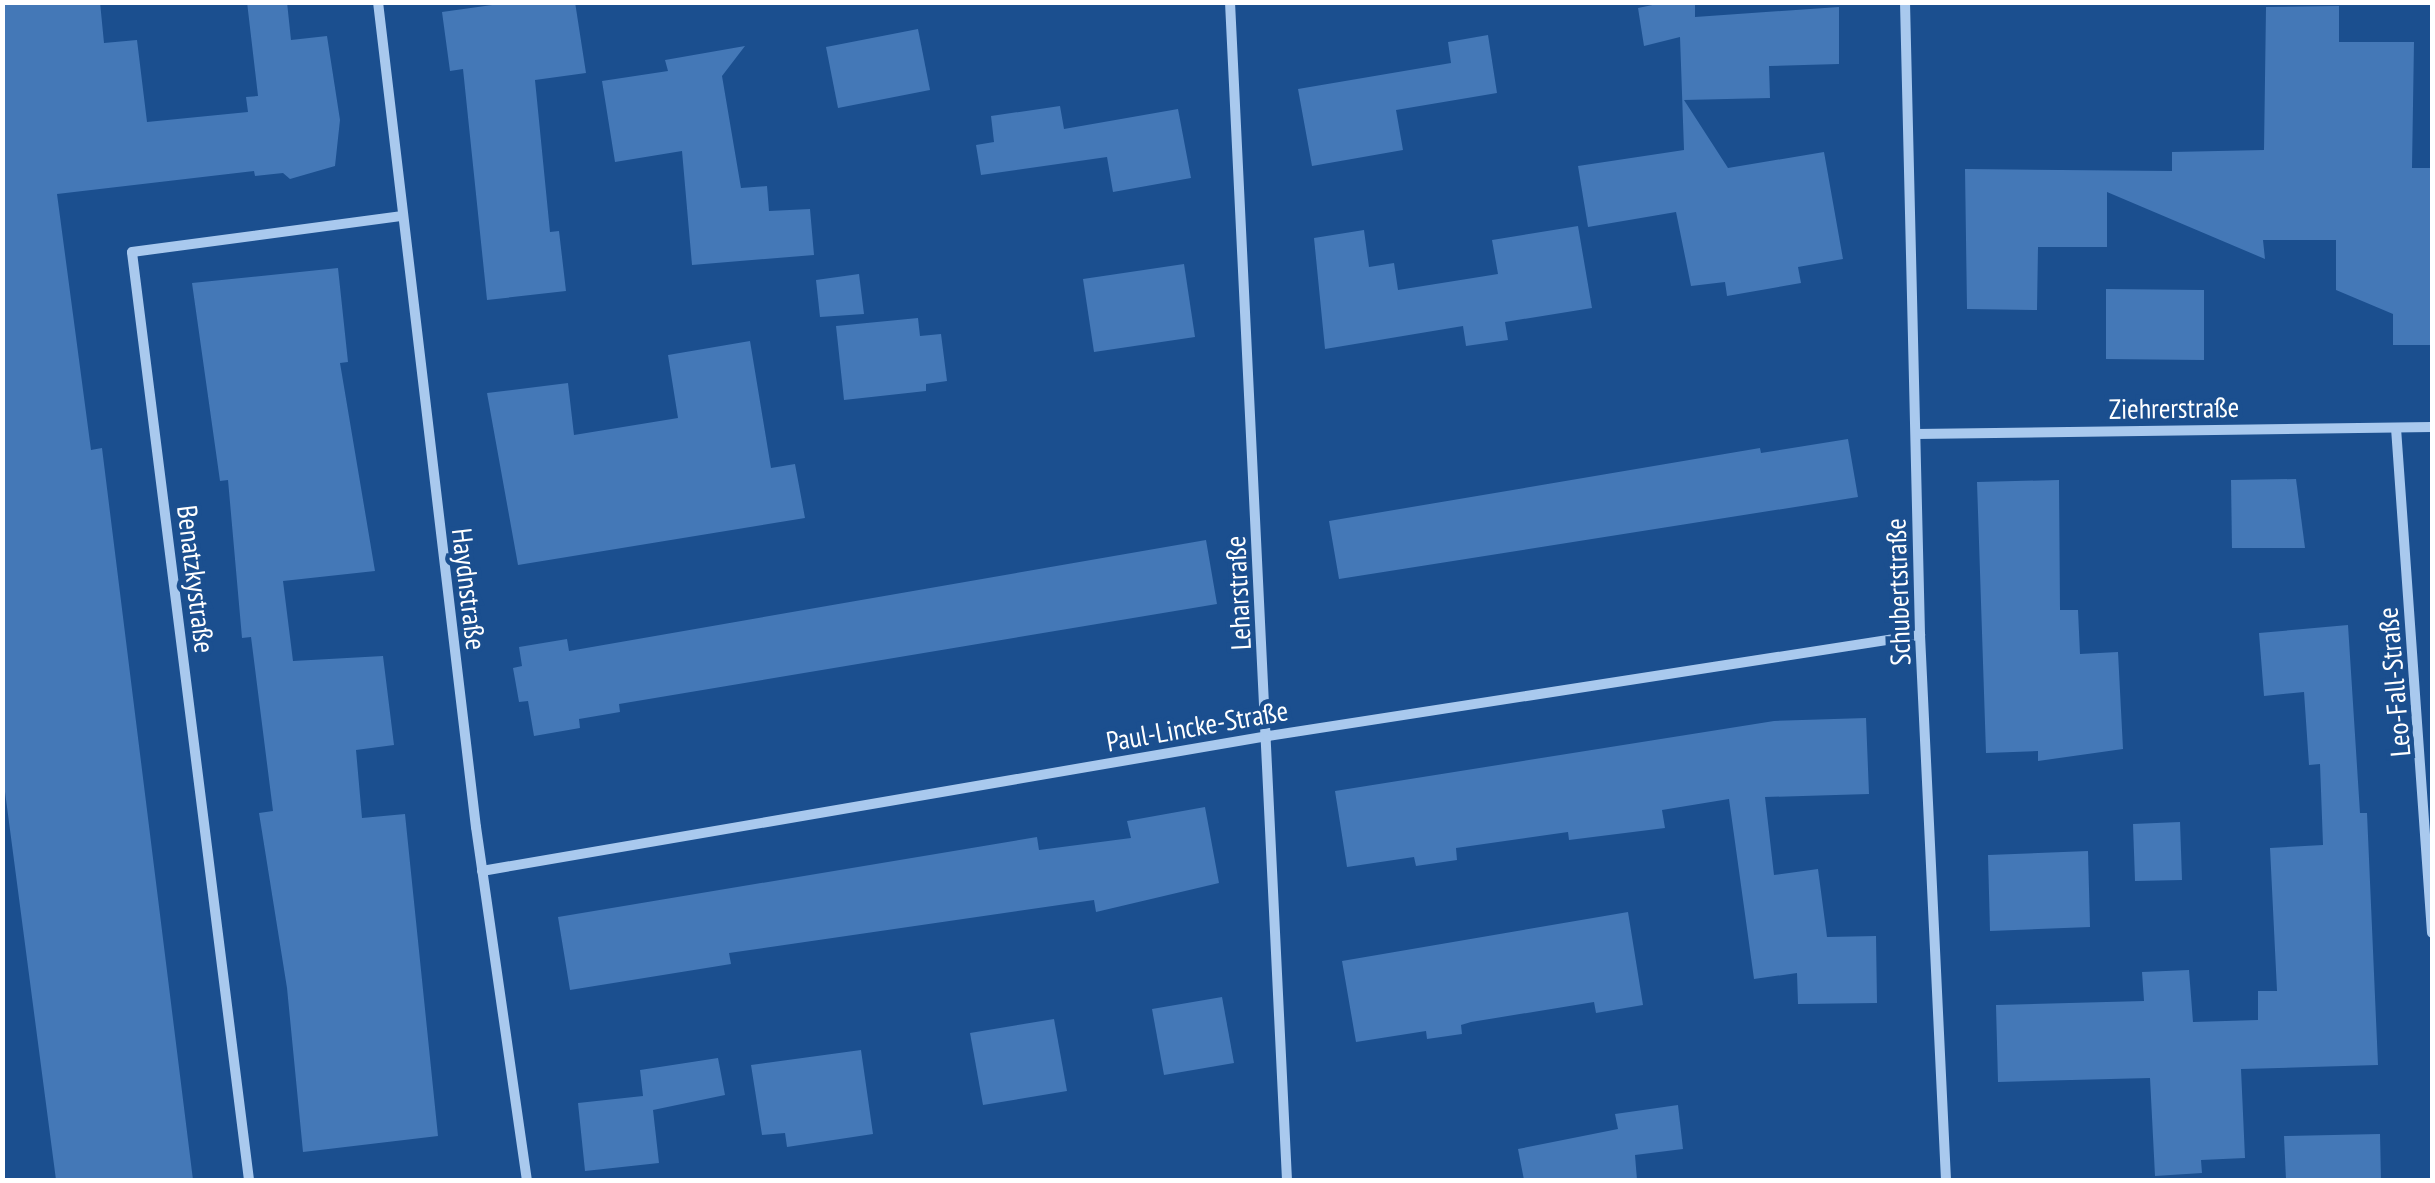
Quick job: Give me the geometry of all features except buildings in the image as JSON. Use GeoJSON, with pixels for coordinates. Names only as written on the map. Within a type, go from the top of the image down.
{"type":"FeatureCollection","features":[{"type":"Feature","properties":{"kind":"street","name":"Haydnstraße"},"geometry":{"type":"LineString","coordinates":[[378,2],[482,871],[526,1180]]}},
{"type":"Feature","properties":{"kind":"street","name":"Leharstraße"},"geometry":{"type":"LineString","coordinates":[[1230,2],[1287,1180]]}},
{"type":"Feature","properties":{"kind":"street","name":"Schubertstraße"},"geometry":{"type":"LineString","coordinates":[[1905,2],[1920,636],[1946,1180]]}},
{"type":"Feature","properties":{"kind":"street","name":"Benatzkystraße"},"geometry":{"type":"LineString","coordinates":[[248,1180],[132,252],[401,216]]}},
{"type":"Feature","properties":{"kind":"street","name":"Ziehrerstraße"},"geometry":{"type":"LineString","coordinates":[[1916,434],[2432,427]]}},
{"type":"Feature","properties":{"kind":"street","name":"Leo-Fall-Straße"},"geometry":{"type":"LineString","coordinates":[[2396,428],[2430,808],[2432,932]]}},
{"type":"Feature","properties":{"kind":"street","name":"Paul-Lincke-Straße"},"geometry":{"type":"LineString","coordinates":[[482,871],[1268,736],[1920,636]]}}]}
